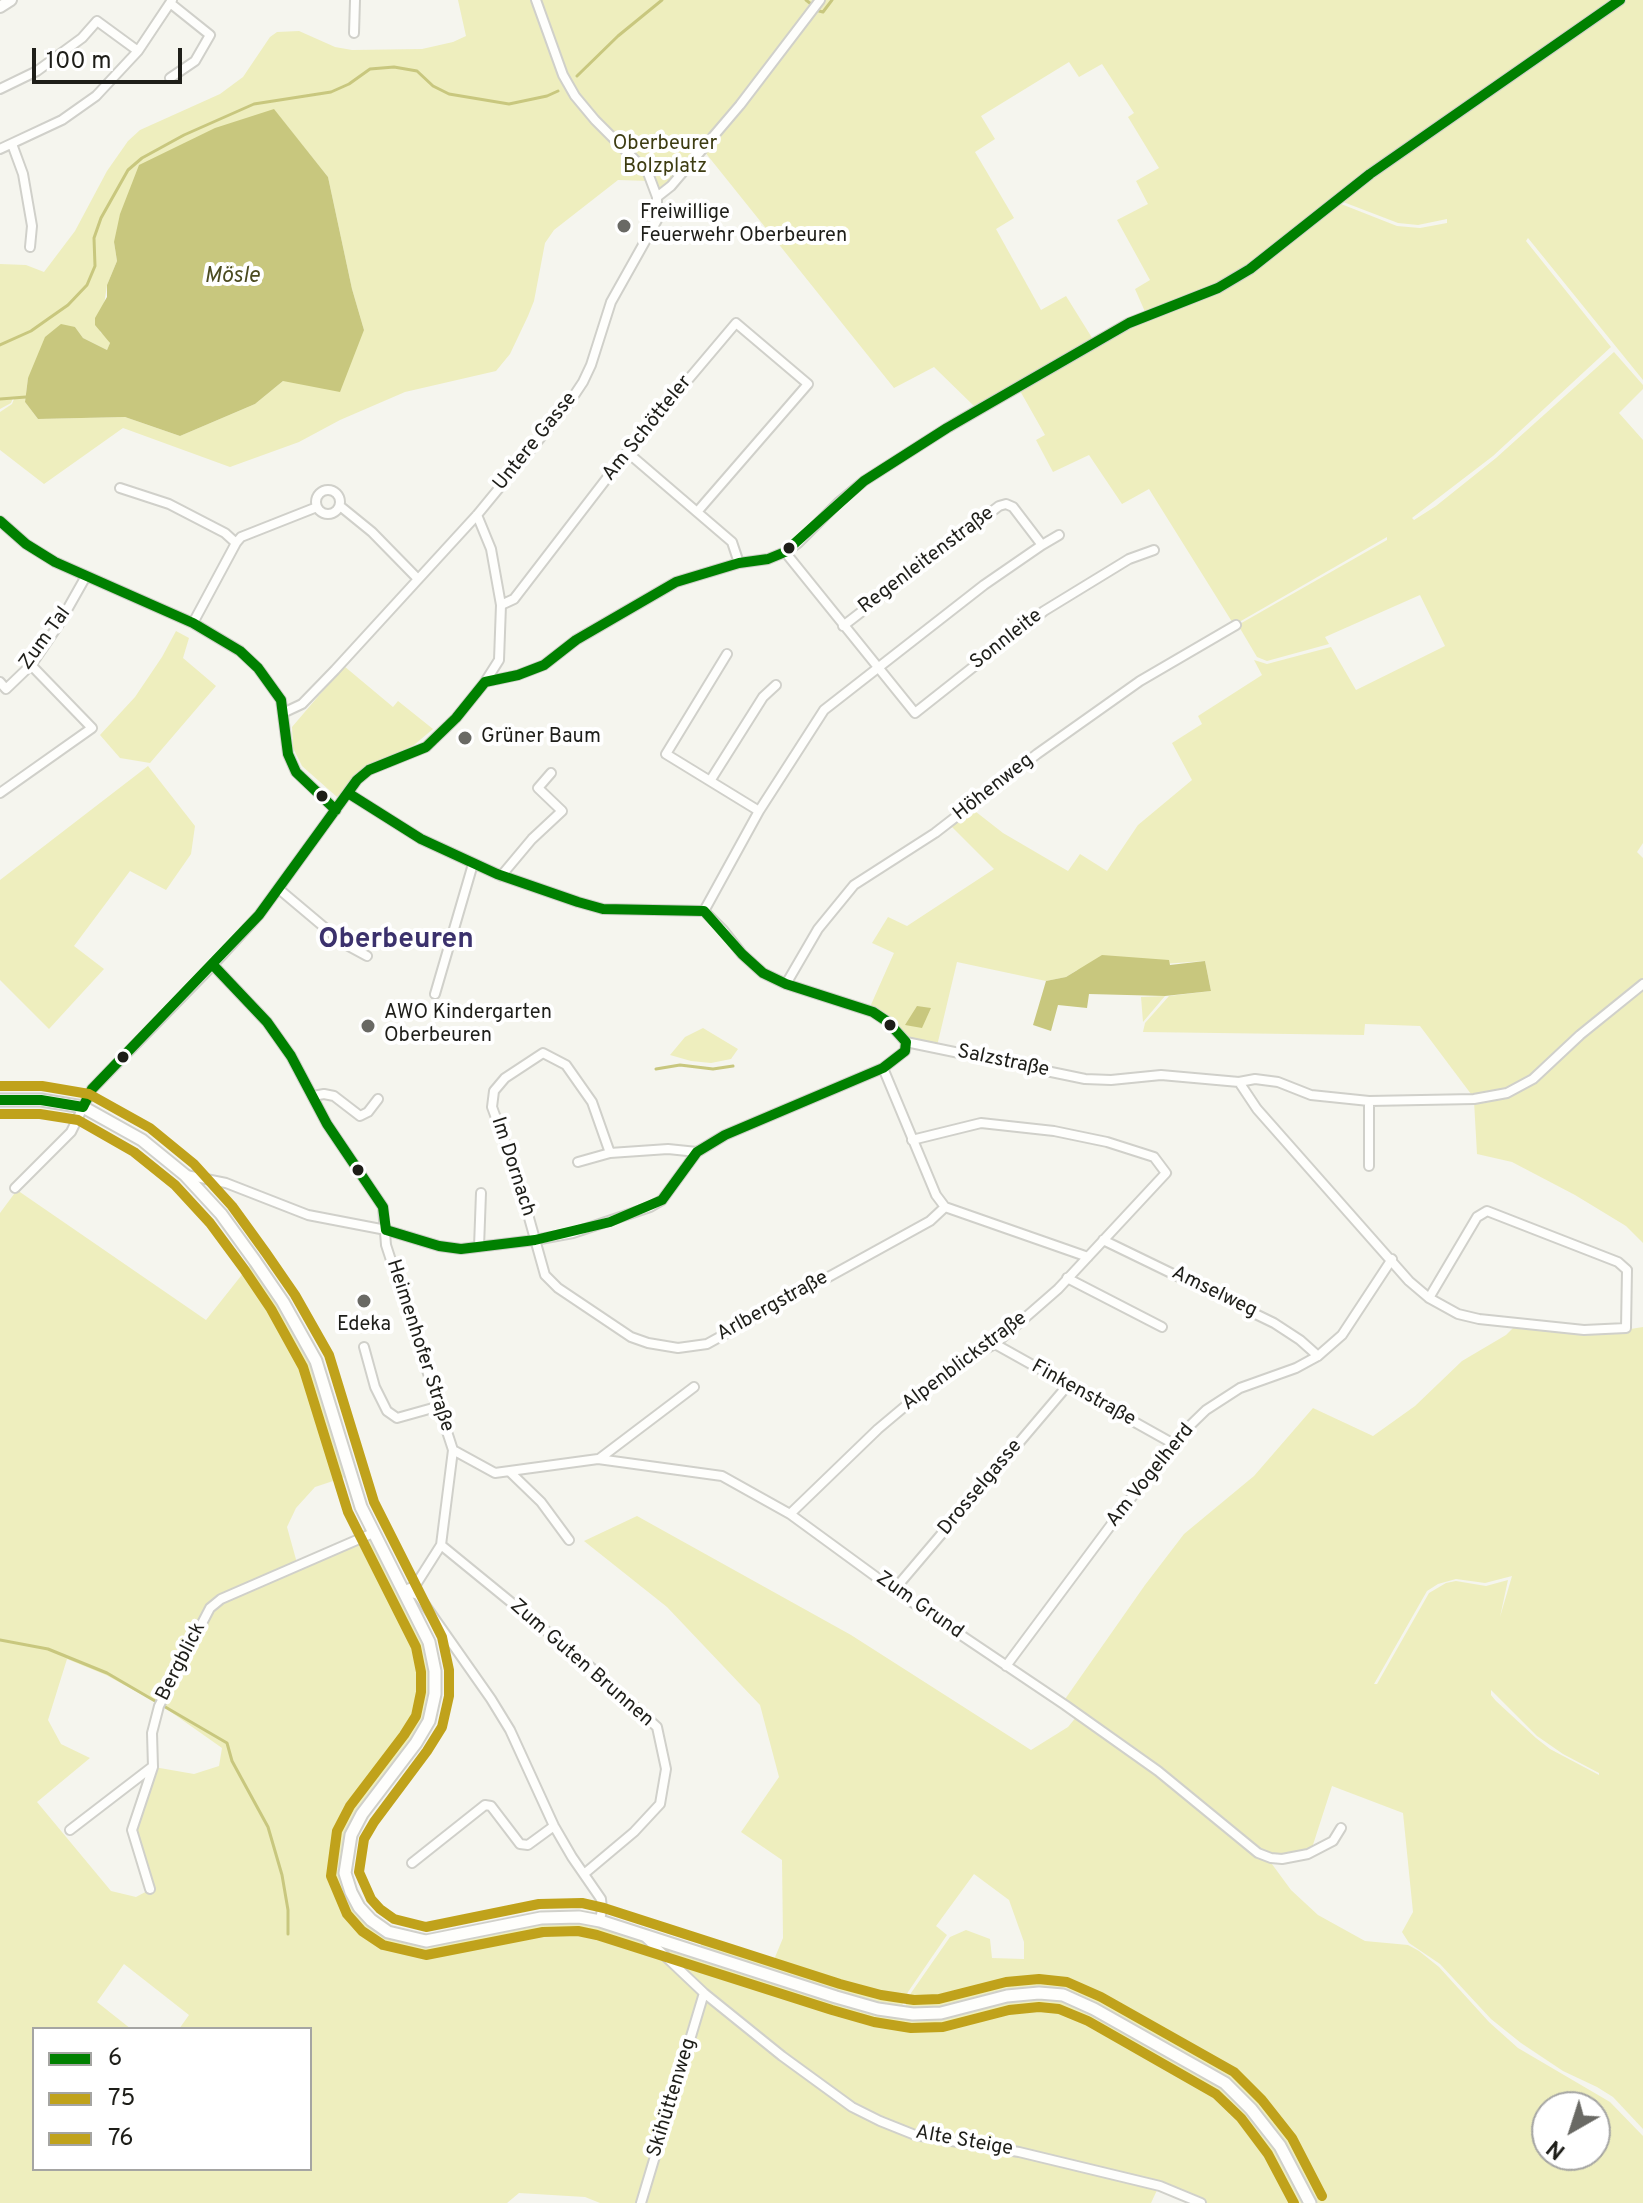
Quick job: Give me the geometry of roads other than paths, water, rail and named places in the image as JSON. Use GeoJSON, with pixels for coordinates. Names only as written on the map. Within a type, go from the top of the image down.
{"type":"FeatureCollection","features":[{"type":"Feature","properties":{"kind":"main road"},"geometry":{"type":"LineString","coordinates":[[0,1100],[41,1100],[83,1107],[142,1140],[185,1175],[221,1214],[308,1343],[350,1477],[373,1533],[405,1590],[429,1642],[435,1671],[435,1694],[429,1721],[362,1814],[351,1835],[345,1873],[359,1907],[371,1920],[388,1932],[426,1941],[541,1918],[579,1917],[600,1921],[836,1997],[878,2009],[913,2014],[941,2013],[1007,1996],[1039,1993],[1063,1995],[1094,2009],[1225,2083],[1251,2109],[1280,2146],[1310,2203]]}},
{"type":"Feature","properties":{"kind":"street"},"geometry":{"type":"LineString","coordinates":[[0,7],[11,0]]}},
{"type":"Feature","properties":{"kind":"street"},"geometry":{"type":"LineString","coordinates":[[354,33],[355,0]]}},
{"type":"Feature","properties":{"kind":"street"},"geometry":{"type":"LineString","coordinates":[[536,0],[563,75],[575,96],[648,173],[657,197],[671,186],[740,105],[820,0]]}},
{"type":"Feature","properties":{"kind":"street"},"geometry":{"type":"LineString","coordinates":[[485,682],[518,675],[544,665],[576,640],[676,582],[785,552],[864,481],[947,428],[1129,323],[1218,288],[1250,269],[1370,174],[1620,0]]}},
{"type":"Feature","properties":{"kind":"street"},"geometry":{"type":"LineString","coordinates":[[0,149],[62,120],[96,96],[138,51],[171,2],[210,35],[195,61],[170,78]]}},
{"type":"Feature","properties":{"kind":"street"},"geometry":{"type":"LineString","coordinates":[[0,89],[37,71],[82,38],[97,21],[138,51]]}},
{"type":"Feature","properties":{"kind":"street"},"geometry":{"type":"LineString","coordinates":[[12,144],[23,174],[32,226],[30,247]]}},
{"type":"Feature","properties":{"kind":"street","name":"Untere Gasse"},"geometry":{"type":"LineString","coordinates":[[285,712],[302,704],[477,515],[583,382],[611,302],[657,220],[657,197]]}},
{"type":"Feature","properties":{"kind":"street","name":"Am Schötteler"},"geometry":{"type":"LineString","coordinates":[[501,605],[514,599],[627,452],[736,323],[808,384],[697,512]]}},
{"type":"Feature","properties":{"kind":"street"},"geometry":{"type":"LineString","coordinates":[[627,452],[732,542],[739,563]]}},
{"type":"Feature","properties":{"kind":"street"},"geometry":{"type":"LineString","coordinates":[[120,488],[169,504],[225,533],[236,543]]}},
{"type":"Feature","properties":{"kind":"street"},"geometry":{"type":"LineString","coordinates":[[340,506],[331,514],[323,513],[317,507],[317,496],[327,490],[338,494],[340,506],[372,532],[418,579]]}},
{"type":"Feature","properties":{"kind":"street","name":"Regenleitenstraße"},"geometry":{"type":"LineString","coordinates":[[843,626],[999,506],[1006,504],[1013,507],[1042,545]]}},
{"type":"Feature","properties":{"kind":"street"},"geometry":{"type":"LineString","coordinates":[[193,623],[241,537],[317,507]]}},
{"type":"Feature","properties":{"kind":"street"},"geometry":{"type":"LineString","coordinates":[[15,1188],[71,1132],[92,1089],[213,965],[280,890],[348,793],[369,770],[426,747],[456,718],[485,682],[499,660],[501,605],[491,549],[477,515]]}},
{"type":"Feature","properties":{"kind":"street"},"geometry":{"type":"LineString","coordinates":[[0,521],[26,544],[85,578],[193,623],[240,651],[258,668],[281,700],[285,712],[288,754],[296,772],[336,810]]}},
{"type":"Feature","properties":{"kind":"street"},"geometry":{"type":"LineString","coordinates":[[704,911],[759,811],[824,710],[984,585],[1059,535]]}},
{"type":"Feature","properties":{"kind":"street","name":"Sonnleite"},"geometry":{"type":"LineString","coordinates":[[785,552],[915,713],[1044,611],[1129,559],[1154,550]]}},
{"type":"Feature","properties":{"kind":"street","name":"Zum Tal"},"geometry":{"type":"LineString","coordinates":[[2,688],[31,665],[85,578]]}},
{"type":"Feature","properties":{"kind":"street","name":"Höhenweg"},"geometry":{"type":"LineString","coordinates":[[786,984],[818,929],[854,885],[935,833],[1037,754],[1140,681],[1236,625]]}},
{"type":"Feature","properties":{"kind":"street"},"geometry":{"type":"LineString","coordinates":[[727,654],[666,754],[759,811]]}},
{"type":"Feature","properties":{"kind":"street"},"geometry":{"type":"LineString","coordinates":[[0,793],[92,728],[31,665]]}},
{"type":"Feature","properties":{"kind":"street"},"geometry":{"type":"LineString","coordinates":[[710,781],[763,697],[776,685]]}},
{"type":"Feature","properties":{"kind":"street"},"geometry":{"type":"LineString","coordinates":[[501,876],[523,849],[562,811],[538,788],[551,773]]}},
{"type":"Feature","properties":{"kind":"street"},"geometry":{"type":"LineString","coordinates":[[185,1175],[226,1183],[308,1215],[386,1230],[439,1246],[461,1249],[535,1240],[573,1233],[650,1207],[662,1200],[697,1152],[725,1135],[883,1068],[905,1051],[906,1042],[888,1022],[873,1012],[786,984],[763,973],[704,911],[603,909],[501,876],[397,826],[348,793]]}},
{"type":"Feature","properties":{"kind":"street"},"geometry":{"type":"LineString","coordinates":[[435,994],[473,864]]}},
{"type":"Feature","properties":{"kind":"street"},"geometry":{"type":"LineString","coordinates":[[280,890],[343,943],[367,956]]}},
{"type":"Feature","properties":{"kind":"street","name":"Heimenhofer Straße"},"geometry":{"type":"LineString","coordinates":[[213,965],[267,1022],[291,1056],[327,1124],[383,1207],[386,1245],[453,1450],[441,1545],[415,1586],[405,1590]]}},
{"type":"Feature","properties":{"kind":"street","name":"Salzstraße"},"geometry":{"type":"LineString","coordinates":[[906,1042],[1085,1079],[1161,1075],[1239,1082],[1255,1079],[1278,1082],[1311,1095],[1369,1101],[1474,1099],[1507,1093],[1533,1079],[1580,1035],[1643,984]]}},
{"type":"Feature","properties":{"kind":"street","name":"Im Dornach"},"geometry":{"type":"LineString","coordinates":[[535,1240],[517,1175],[492,1107],[494,1091],[505,1078],[543,1053],[566,1065],[592,1102],[610,1153]]}},
{"type":"Feature","properties":{"kind":"street"},"geometry":{"type":"LineString","coordinates":[[883,1068],[936,1195],[945,1207],[1088,1257]]}},
{"type":"Feature","properties":{"kind":"street"},"geometry":{"type":"LineString","coordinates":[[1239,1082],[1257,1109],[1409,1281],[1429,1298],[1458,1314],[1584,1330],[1626,1328],[1627,1270],[1624,1265],[1487,1211],[1477,1217],[1429,1298]]}},
{"type":"Feature","properties":{"kind":"street"},"geometry":{"type":"LineString","coordinates":[[313,1096],[334,1096],[360,1116],[368,1112],[378,1099]]}},
{"type":"Feature","properties":{"kind":"street"},"geometry":{"type":"LineString","coordinates":[[1369,1101],[1369,1166]]}},
{"type":"Feature","properties":{"kind":"street","name":"Alpenblickstraße"},"geometry":{"type":"LineString","coordinates":[[790,1514],[878,1429],[953,1366],[995,1344],[1088,1257],[1166,1173],[1154,1157],[1068,1134],[981,1123],[912,1140]]}},
{"type":"Feature","properties":{"kind":"street"},"geometry":{"type":"LineString","coordinates":[[578,1162],[610,1153],[668,1149],[697,1152]]}},
{"type":"Feature","properties":{"kind":"street"},"geometry":{"type":"LineString","coordinates":[[479,1247],[481,1193]]}},
{"type":"Feature","properties":{"kind":"street","name":"Arlbergstraße"},"geometry":{"type":"LineString","coordinates":[[535,1240],[545,1275],[558,1288],[631,1337],[678,1348],[707,1344],[930,1221],[945,1207]]}},
{"type":"Feature","properties":{"kind":"street","name":"Amselweg"},"geometry":{"type":"LineString","coordinates":[[1103,1240],[1274,1323],[1318,1356]]}},
{"type":"Feature","properties":{"kind":"street","name":"Am Vogelherd"},"geometry":{"type":"LineString","coordinates":[[1006,1666],[1172,1443],[1206,1410],[1240,1388],[1296,1368],[1318,1356],[1342,1335],[1392,1259]]}},
{"type":"Feature","properties":{"kind":"street"},"geometry":{"type":"LineString","coordinates":[[1067,1278],[1162,1327]]}},
{"type":"Feature","properties":{"kind":"street","name":"Finkenstraße"},"geometry":{"type":"LineString","coordinates":[[995,1344],[1172,1443]]}},
{"type":"Feature","properties":{"kind":"street"},"geometry":{"type":"LineString","coordinates":[[364,1347],[378,1395],[387,1411],[397,1418],[440,1406]]}},
{"type":"Feature","properties":{"kind":"street","name":"Drosselgasse"},"geometry":{"type":"LineString","coordinates":[[894,1590],[1068,1385]]}},
{"type":"Feature","properties":{"kind":"street"},"geometry":{"type":"LineString","coordinates":[[598,1459],[694,1387]]}},
{"type":"Feature","properties":{"kind":"street","name":"Zum Grund"},"geometry":{"type":"LineString","coordinates":[[453,1450],[495,1473],[598,1459],[722,1476],[790,1514],[894,1590],[1158,1771],[1258,1853],[1282,1859],[1308,1854],[1333,1841],[1341,1828]]}},
{"type":"Feature","properties":{"kind":"street"},"geometry":{"type":"LineString","coordinates":[[510,1472],[541,1502],[569,1540]]}},
{"type":"Feature","properties":{"kind":"street","name":"Bergblick"},"geometry":{"type":"LineString","coordinates":[[150,1889],[132,1830],[153,1767],[152,1733],[160,1704],[210,1608],[221,1599],[373,1533]]}},
{"type":"Feature","properties":{"kind":"street","name":"Zum Guten Brunnen"},"geometry":{"type":"LineString","coordinates":[[441,1545],[594,1670],[657,1727],[666,1769],[660,1804],[634,1832],[584,1874]]}},
{"type":"Feature","properties":{"kind":"street"},"geometry":{"type":"LineString","coordinates":[[405,1590],[418,1595],[491,1699],[517,1743],[554,1826],[601,1899],[600,1921]]}},
{"type":"Feature","properties":{"kind":"street"},"geometry":{"type":"LineString","coordinates":[[70,1830],[153,1767]]}},
{"type":"Feature","properties":{"kind":"street"},"geometry":{"type":"LineString","coordinates":[[412,1863],[485,1805],[491,1806],[520,1844],[528,1845],[554,1826]]}},
{"type":"Feature","properties":{"kind":"street","name":"Alte Steige"},"geometry":{"type":"LineString","coordinates":[[643,1935],[704,1993],[782,2056],[852,2107],[880,2121],[915,2135],[1019,2152],[1145,2182],[1201,2203]]}},
{"type":"Feature","properties":{"kind":"street","name":"Skihüttenweg"},"geometry":{"type":"LineString","coordinates":[[641,2203],[704,1993]]}},
{"type":"Feature","properties":{"kind":"water","name":"Mösle"},"geometry":{"type":"Polygon","coordinates":[[[274,109],[328,177],[364,330],[340,392],[283,381],[255,404],[180,436],[125,417],[38,419],[25,402],[28,378],[45,337],[61,324],[75,327],[83,338],[107,350],[110,343],[95,325],[95,318],[107,297],[107,285],[117,261],[114,242],[120,214],[139,165],[215,128],[274,109]]]}},
{"type":"Feature","properties":{"kind":"water"},"geometry":{"type":"Polygon","coordinates":[[[1102,955],[1169,960],[1170,965],[1205,961],[1211,991],[1165,996],[1089,994],[1087,1008],[1058,1005],[1051,1031],[1033,1025],[1046,981],[1066,977],[1102,955]]]}},
{"type":"Feature","properties":{"kind":"water"},"geometry":{"type":"Polygon","coordinates":[[[917,1006],[931,1008],[922,1028],[905,1025],[917,1006]]]}},
{"type":"Feature","properties":{"kind":"waterway"},"geometry":{"type":"LineString","coordinates":[[577,76],[618,36],[662,0]]}},
{"type":"Feature","properties":{"kind":"waterway"},"geometry":{"type":"LineString","coordinates":[[806,0],[811,4]]}},
{"type":"Feature","properties":{"kind":"waterway"},"geometry":{"type":"LineString","coordinates":[[819,11],[823,12],[832,0]]}},
{"type":"Feature","properties":{"kind":"waterway"},"geometry":{"type":"LineString","coordinates":[[0,345],[31,331],[68,305],[87,285],[95,266],[94,238],[101,218],[128,170],[142,158],[184,135],[254,104],[331,92],[370,69],[394,67],[417,71],[433,86],[449,94],[509,104],[558,91]]}},
{"type":"Feature","properties":{"kind":"waterway"},"geometry":{"type":"LineString","coordinates":[[0,399],[26,397]]}},
{"type":"Feature","properties":{"kind":"waterway"},"geometry":{"type":"LineString","coordinates":[[656,1069],[680,1065],[713,1069],[733,1066]]}},
{"type":"Feature","properties":{"kind":"waterway"},"geometry":{"type":"LineString","coordinates":[[0,1640],[48,1649],[107,1673],[227,1743],[232,1761],[268,1827],[282,1875],[288,1910],[288,1934]]}},
{"type":"Feature","properties":{"kind":"place","name":"Freiwillige Feuerwehr Oberbeuren"},"geometry":{"type":"Point","coordinates":[624,226]}},
{"type":"Feature","properties":{"kind":"place","name":"Grüner Baum"},"geometry":{"type":"Point","coordinates":[465,738]}},
{"type":"Feature","properties":{"kind":"place","name":"AWO Kindergarten Oberbeuren"},"geometry":{"type":"Point","coordinates":[368,1026]}},
{"type":"Feature","properties":{"kind":"place","name":"Edeka"},"geometry":{"type":"Point","coordinates":[364,1301]}},
{"type":"Feature","properties":{"kind":"district","name":"Oberbeuren"},"geometry":{"type":"Point","coordinates":[396,941]}},
{"type":"Feature","properties":{"kind":"park label","name":"Oberbeurer Bolzplatz"},"geometry":{"type":"Point","coordinates":[665,156]}}]}
